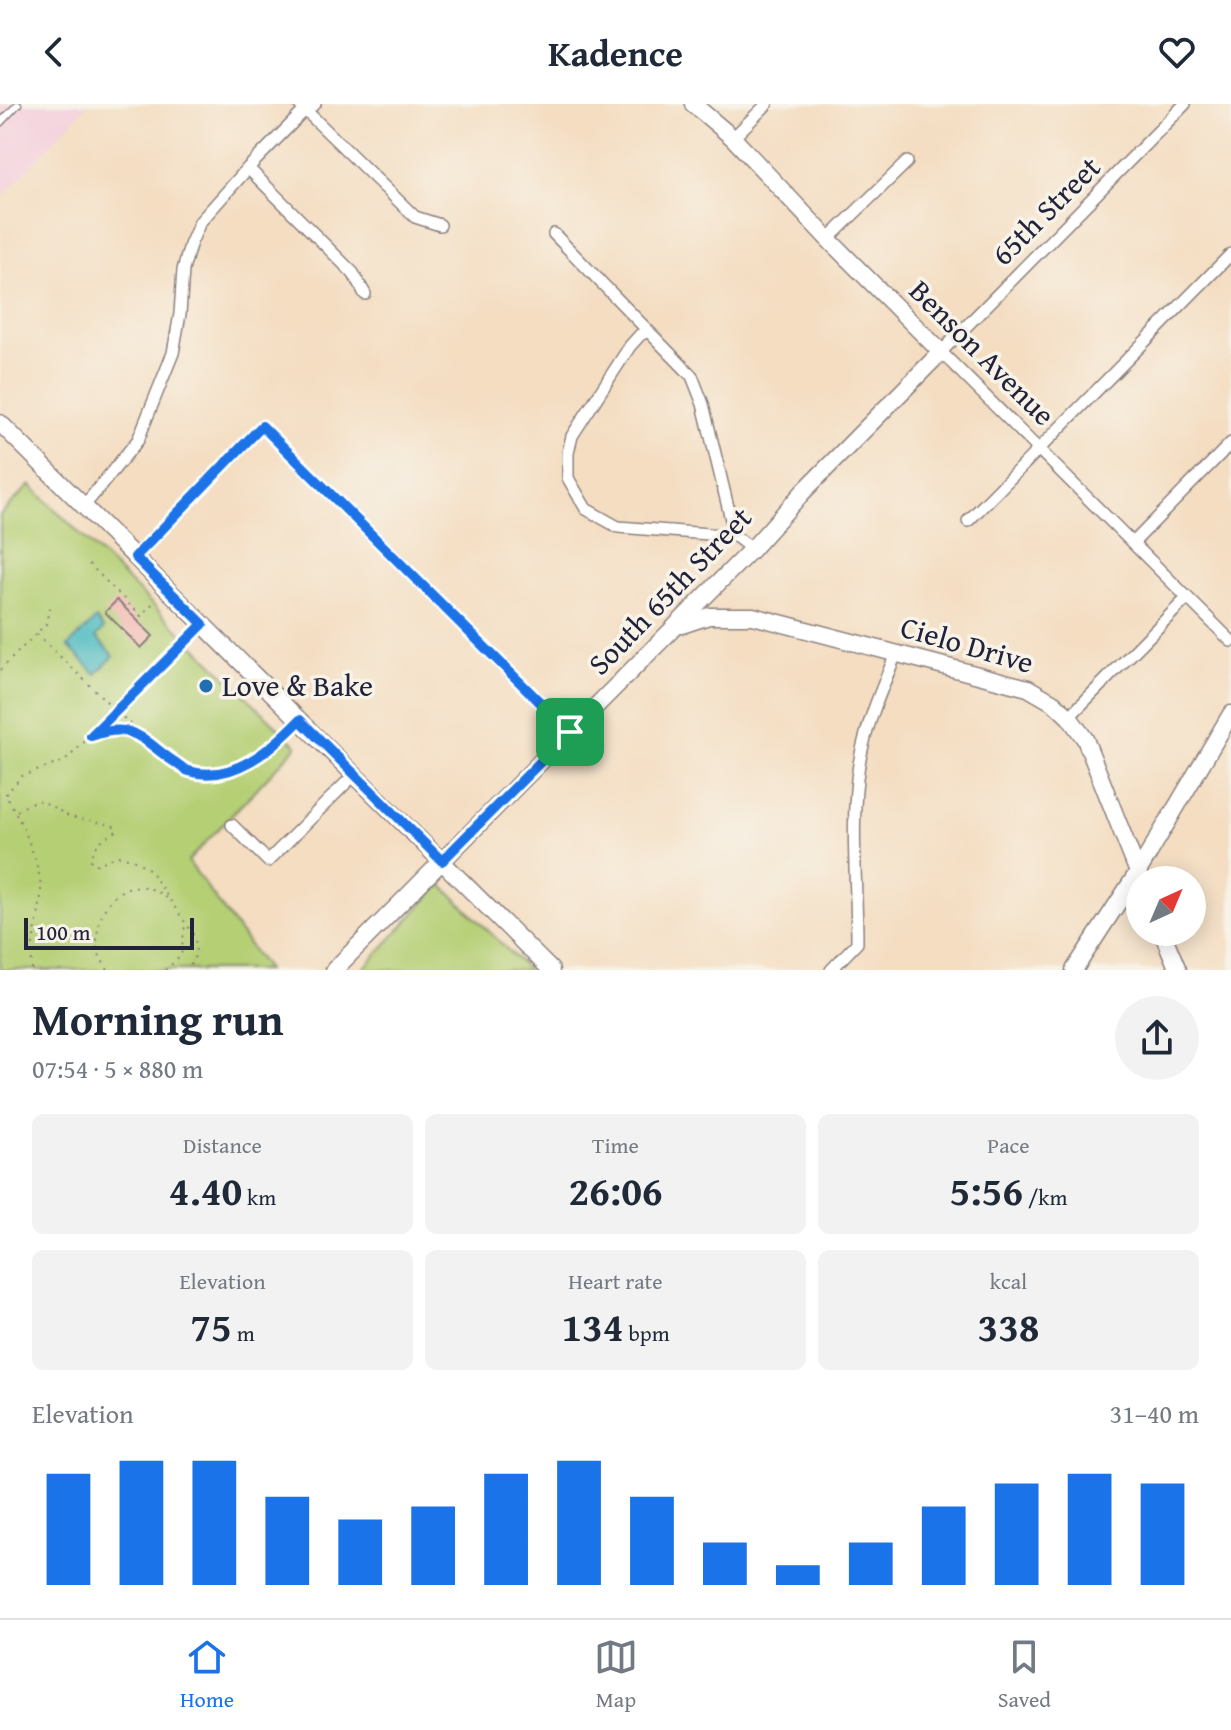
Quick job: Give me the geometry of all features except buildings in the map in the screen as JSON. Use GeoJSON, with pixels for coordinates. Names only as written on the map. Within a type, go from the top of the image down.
{"type":"FeatureCollection","features":[{"type":"Feature","properties":{"kind":"street","name":"Benson Avenue"},"geometry":{"type":"LineString","coordinates":[[693,104],[733,138],[828,239],[1231,641]]}},
{"type":"Feature","properties":{"kind":"street"},"geometry":{"type":"LineString","coordinates":[[733,138],[767,104]]}},
{"type":"Feature","properties":{"kind":"street","name":"65th Street"},"geometry":{"type":"LineString","coordinates":[[941,352],[1185,104]]}},
{"type":"Feature","properties":{"kind":"street"},"geometry":{"type":"LineString","coordinates":[[84,506],[138,440],[173,353],[183,270],[200,222],[306,106],[415,217],[440,225]]}},
{"type":"Feature","properties":{"kind":"street"},"geometry":{"type":"LineString","coordinates":[[828,239],[907,162]]}},
{"type":"Feature","properties":{"kind":"street"},"geometry":{"type":"LineString","coordinates":[[248,168],[353,273],[365,294]]}},
{"type":"Feature","properties":{"kind":"street"},"geometry":{"type":"LineString","coordinates":[[554,234],[692,376],[703,404],[735,536]]}},
{"type":"Feature","properties":{"kind":"street"},"geometry":{"type":"LineString","coordinates":[[968,521],[1231,254]]}},
{"type":"Feature","properties":{"kind":"street"},"geometry":{"type":"LineString","coordinates":[[648,331],[630,346],[572,436],[568,478],[586,509],[618,527],[735,536],[752,549]]}},
{"type":"Feature","properties":{"kind":"street","name":"South 65th Street"},"geometry":{"type":"LineString","coordinates":[[334,970],[752,549],[803,492],[941,352]]}},
{"type":"Feature","properties":{"kind":"street"},"geometry":{"type":"LineString","coordinates":[[0,423],[551,970]]}},
{"type":"Feature","properties":{"kind":"street"},"geometry":{"type":"LineString","coordinates":[[135,557],[262,426],[570,732]]}},
{"type":"Feature","properties":{"kind":"street"},"geometry":{"type":"LineString","coordinates":[[1133,543],[1231,443]]}},
{"type":"Feature","properties":{"kind":"street"},"geometry":{"type":"LineString","coordinates":[[1069,717],[1187,598]]}},
{"type":"Feature","properties":{"kind":"street","name":"Cielo Drive"},"geometry":{"type":"LineString","coordinates":[[670,632],[691,620],[741,614],[1028,688],[1054,703],[1085,739],[1135,866]]}},
{"type":"Feature","properties":{"kind":"street"},"geometry":{"type":"LineString","coordinates":[[831,970],[857,943],[856,796],[859,765],[869,720],[896,654]]}},
{"type":"Feature","properties":{"kind":"street"},"geometry":{"type":"LineString","coordinates":[[1145,866],[1231,714]]}},
{"type":"Feature","properties":{"kind":"street"},"geometry":{"type":"LineString","coordinates":[[232,825],[268,861],[355,774]]}},
{"type":"Feature","properties":{"kind":"street"},"geometry":{"type":"LineString","coordinates":[[1074,970],[1126,895]]}},
{"type":"Feature","properties":{"kind":"street"},"geometry":{"type":"LineString","coordinates":[[1168,946],[1178,970]]}},
{"type":"Feature","properties":{"kind":"lane"},"geometry":{"type":"LineString","coordinates":[[0,123],[18,104]]}},
{"type":"Feature","properties":{"kind":"path"},"geometry":{"type":"LineString","coordinates":[[89,564],[141,616]]}},
{"type":"Feature","properties":{"kind":"path"},"geometry":{"type":"LineString","coordinates":[[137,620],[167,589]]}},
{"type":"Feature","properties":{"kind":"path"},"geometry":{"type":"LineString","coordinates":[[0,670],[46,624],[50,604]]}},
{"type":"Feature","properties":{"kind":"path"},"geometry":{"type":"LineString","coordinates":[[0,800],[22,776],[65,761],[203,624]]}},
{"type":"Feature","properties":{"kind":"path"},"geometry":{"type":"LineString","coordinates":[[37,634],[140,734],[187,770],[216,775],[237,769],[281,739],[300,720]]}},
{"type":"Feature","properties":{"kind":"path"},"geometry":{"type":"LineString","coordinates":[[91,736],[108,730],[140,734]]}},
{"type":"Feature","properties":{"kind":"path"},"geometry":{"type":"LineString","coordinates":[[5,795],[16,812],[41,883],[31,946],[32,970]]}},
{"type":"Feature","properties":{"kind":"path"},"geometry":{"type":"LineString","coordinates":[[16,812],[36,800],[70,817],[113,825],[117,831],[99,842],[90,859],[95,865],[118,856],[133,859],[149,869],[195,937],[196,954],[188,970]]}},
{"type":"Feature","properties":{"kind":"path"},"geometry":{"type":"LineString","coordinates":[[108,970],[99,956],[97,941],[111,901],[120,891],[132,885],[155,888],[170,901]]}},
{"type":"Feature","properties":{"kind":"path"},"geometry":{"type":"LineString","coordinates":[[165,970],[181,956],[185,923]]}},
{"type":"Feature","properties":{"kind":"shaded area"},"geometry":{"type":"Polygon","coordinates":[[[0,104],[88,104],[0,199],[0,104]]]}},
{"type":"Feature","properties":{"kind":"green space"},"geometry":{"type":"Polygon","coordinates":[[[30,485],[297,746],[188,861],[267,970],[0,970],[0,515],[30,485]]]}},
{"type":"Feature","properties":{"kind":"green space"},"geometry":{"type":"Polygon","coordinates":[[[441,884],[528,970],[362,970],[441,884]]]}},
{"type":"Feature","properties":{"kind":"water"},"geometry":{"type":"Polygon","coordinates":[[[96,619],[104,629],[96,637],[114,656],[96,674],[68,646],[96,619]]]}},
{"type":"Feature","properties":{"kind":"place","name":"Love & Bake"},"geometry":{"type":"Point","coordinates":[206,686]}},
{"type":"Feature","properties":{"kind":"route"},"geometry":{"type":"LineString","coordinates":[[262,426],[570,732],[442,861],[300,720],[281,739],[237,769],[216,775],[187,770],[140,734],[108,730],[91,736],[203,624],[135,557],[262,426]]}}]}
